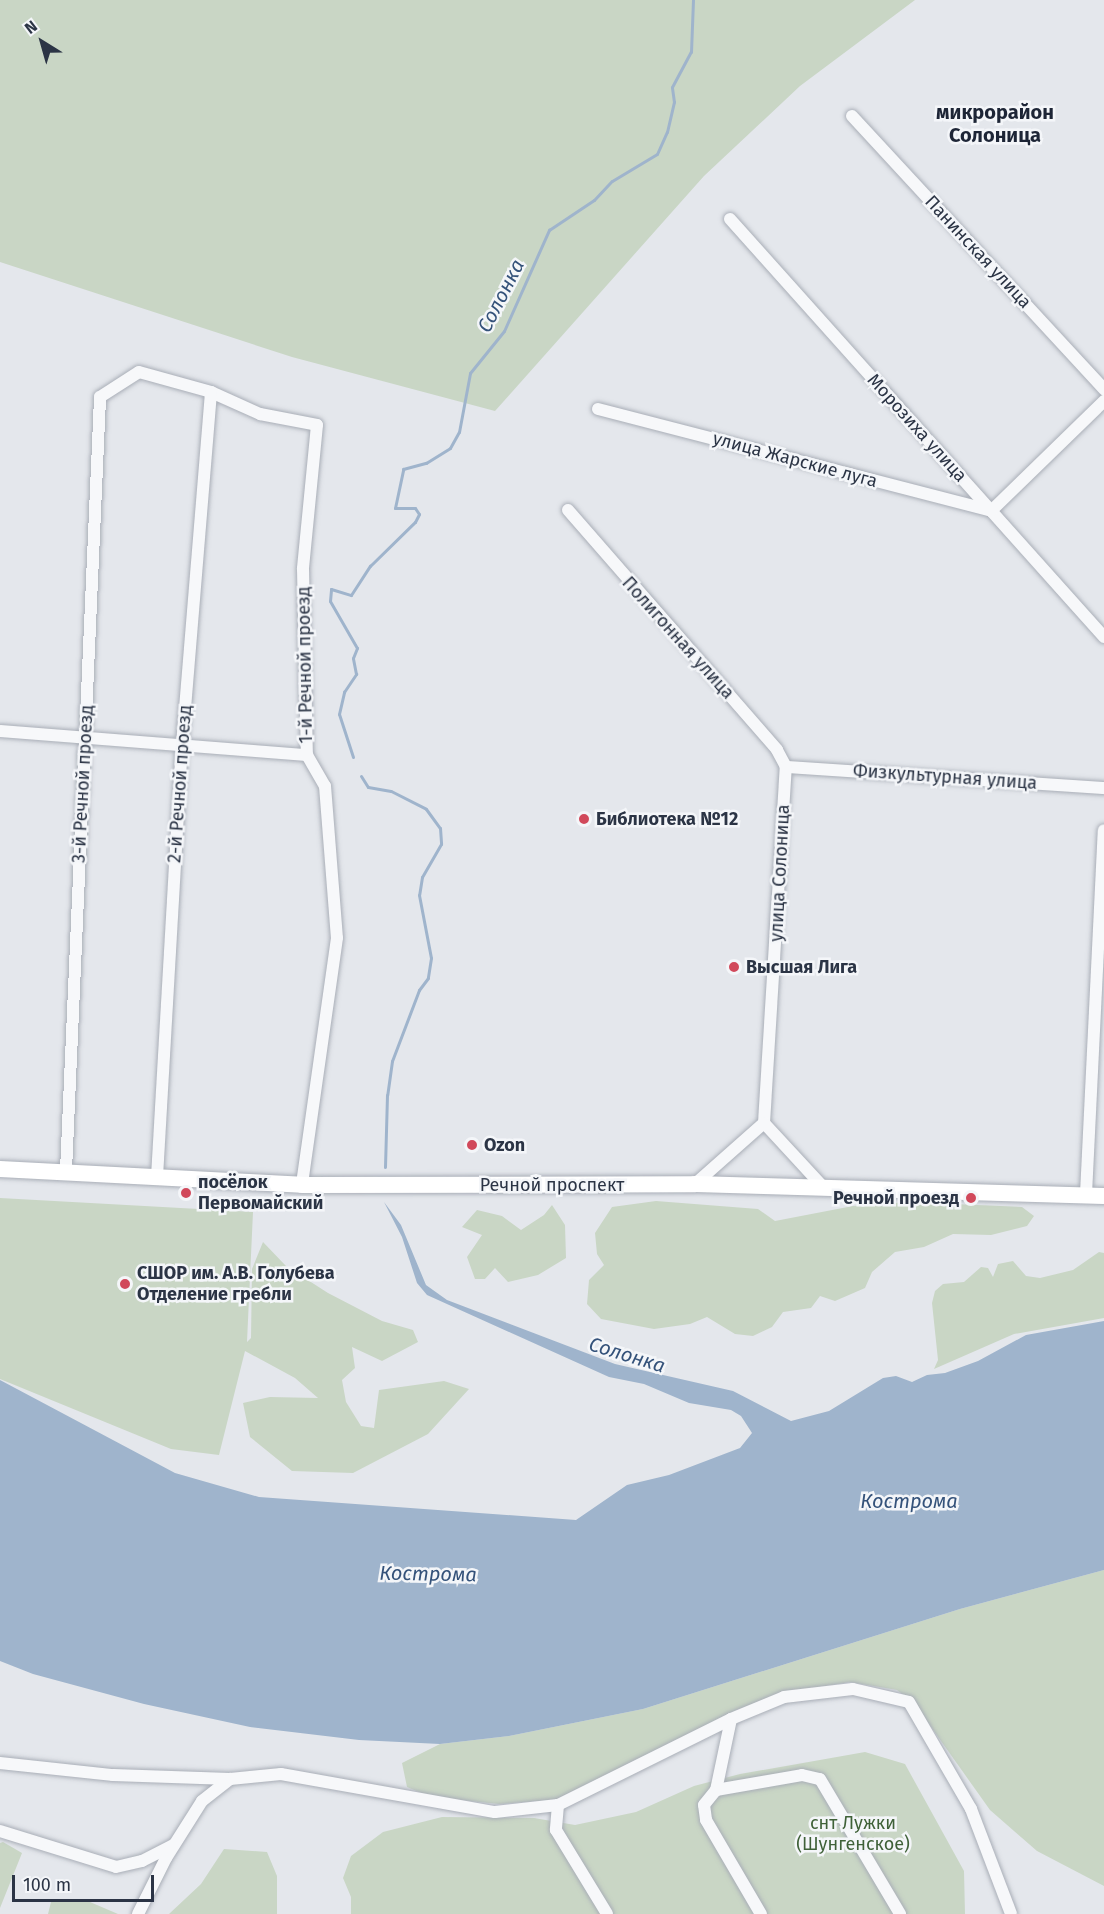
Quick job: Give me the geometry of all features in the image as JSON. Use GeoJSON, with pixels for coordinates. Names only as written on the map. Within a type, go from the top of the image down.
{"type":"FeatureCollection","features":[{"type":"Feature","properties":{"kind":"street","name":"Панинская улица"},"geometry":{"type":"LineString","coordinates":[[852,116],[1104,389]]}},
{"type":"Feature","properties":{"kind":"street","name":"Морозиха улица"},"geometry":{"type":"LineString","coordinates":[[730,219],[1104,637]]}},
{"type":"Feature","properties":{"kind":"street","name":"3-й Речной проезд"},"geometry":{"type":"LineString","coordinates":[[66,1171],[100,397],[139,372],[211,392]]}},
{"type":"Feature","properties":{"kind":"street","name":"1-й Речной проезд"},"geometry":{"type":"LineString","coordinates":[[211,392],[260,414],[317,424],[303,569],[306,755],[325,786],[337,938],[302,1185]]}},
{"type":"Feature","properties":{"kind":"street","name":"2-й Речной проезд"},"geometry":{"type":"LineString","coordinates":[[157,1177],[182,745],[211,392]]}},
{"type":"Feature","properties":{"kind":"street"},"geometry":{"type":"LineString","coordinates":[[991,511],[1104,400]]}},
{"type":"Feature","properties":{"kind":"street","name":"улица Жарские луга"},"geometry":{"type":"LineString","coordinates":[[598,409],[991,511]]}},
{"type":"Feature","properties":{"kind":"street","name":"Полигонная улица"},"geometry":{"type":"LineString","coordinates":[[568,510],[777,750],[786,767]]}},
{"type":"Feature","properties":{"kind":"street"},"geometry":{"type":"LineString","coordinates":[[0,731],[306,755]]}},
{"type":"Feature","properties":{"kind":"street","name":"Физкультурная улица"},"geometry":{"type":"LineString","coordinates":[[786,767],[1104,788]]}},
{"type":"Feature","properties":{"kind":"street","name":"улица Солоница"},"geometry":{"type":"LineString","coordinates":[[764,1123],[786,767]]}},
{"type":"Feature","properties":{"kind":"street"},"geometry":{"type":"LineString","coordinates":[[1086,1194],[1104,830]]}},
{"type":"Feature","properties":{"kind":"street"},"geometry":{"type":"LineString","coordinates":[[695,1184],[764,1123],[824,1188]]}},
{"type":"Feature","properties":{"kind":"street","name":"Речной проспект"},"geometry":{"type":"LineString","coordinates":[[0,1169],[302,1185],[695,1184],[1104,1196]]}},
{"type":"Feature","properties":{"kind":"street"},"geometry":{"type":"LineString","coordinates":[[0,1763],[113,1775],[230,1779],[281,1774],[495,1812],[558,1806],[731,1719],[784,1697],[853,1689],[909,1702],[971,1809],[1011,1914]]}},
{"type":"Feature","properties":{"kind":"street"},"geometry":{"type":"LineString","coordinates":[[731,1719],[716,1790],[704,1804],[706,1820],[761,1914]]}},
{"type":"Feature","properties":{"kind":"street"},"geometry":{"type":"LineString","coordinates":[[716,1790],[802,1775],[820,1779],[900,1914]]}},
{"type":"Feature","properties":{"kind":"street"},"geometry":{"type":"LineString","coordinates":[[138,1914],[174,1844],[202,1801],[230,1779]]}},
{"type":"Feature","properties":{"kind":"street"},"geometry":{"type":"LineString","coordinates":[[558,1806],[556,1830],[607,1914]]}},
{"type":"Feature","properties":{"kind":"street"},"geometry":{"type":"LineString","coordinates":[[0,1832],[116,1867],[142,1861],[174,1844]]}},
{"type":"Feature","properties":{"kind":"green space"},"geometry":{"type":"Polygon","coordinates":[[[0,0],[915,0],[800,86],[704,176],[495,411],[292,357],[0,262],[0,0]]]}},
{"type":"Feature","properties":{"kind":"green space","name":"СШОР им. А.В. Голубева Отделение гребли"},"geometry":{"type":"Polygon","coordinates":[[[0,1198],[253,1212],[247,1342],[251,1338],[252,1269],[263,1242],[286,1266],[328,1293],[382,1321],[413,1330],[418,1342],[382,1361],[352,1347],[355,1368],[342,1380],[346,1402],[361,1426],[374,1428],[379,1390],[444,1381],[469,1389],[428,1434],[353,1473],[292,1471],[250,1437],[243,1403],[270,1397],[318,1398],[295,1378],[245,1351],[219,1455],[171,1449],[0,1379],[0,1198]]]}},
{"type":"Feature","properties":{"kind":"green space"},"geometry":{"type":"Polygon","coordinates":[[[656,1201],[758,1209],[775,1221],[853,1206],[907,1202],[1022,1207],[1034,1216],[1027,1226],[991,1235],[953,1234],[924,1247],[895,1252],[872,1272],[865,1288],[835,1301],[820,1296],[811,1308],[783,1312],[772,1327],[753,1336],[735,1334],[707,1317],[690,1324],[654,1329],[601,1319],[587,1304],[589,1280],[604,1265],[597,1254],[595,1233],[612,1207],[656,1201]]]}},
{"type":"Feature","properties":{"kind":"green space"},"geometry":{"type":"Polygon","coordinates":[[[552,1205],[565,1225],[566,1258],[538,1275],[508,1282],[495,1268],[485,1279],[475,1279],[467,1257],[482,1235],[462,1227],[477,1210],[502,1216],[521,1230],[544,1215],[552,1205]]]}},
{"type":"Feature","properties":{"kind":"green space"},"geometry":{"type":"Polygon","coordinates":[[[1099,1252],[1104,1253],[1104,1318],[1014,1334],[934,1369],[938,1360],[932,1303],[935,1291],[943,1284],[964,1282],[981,1267],[988,1268],[993,1277],[998,1264],[1013,1261],[1026,1276],[1040,1278],[1073,1270],[1099,1252]]]}},
{"type":"Feature","properties":{"kind":"green space"},"geometry":{"type":"Polygon","coordinates":[[[1104,1570],[1104,1886],[1037,1851],[990,1810],[914,1703],[897,1690],[850,1682],[782,1693],[739,1709],[555,1800],[499,1804],[431,1797],[407,1787],[402,1763],[440,1744],[509,1736],[643,1709],[960,1609],[1104,1570]]]}},
{"type":"Feature","properties":{"kind":"green space","name":"снт Лужки (Шунгенское)"},"geometry":{"type":"Polygon","coordinates":[[[865,1752],[905,1764],[964,1871],[965,1914],[351,1914],[351,1897],[343,1878],[351,1856],[383,1832],[442,1817],[534,1818],[575,1825],[636,1812],[694,1786],[740,1774],[865,1752]]]}},
{"type":"Feature","properties":{"kind":"green space"},"geometry":{"type":"Polygon","coordinates":[[[3,1842],[22,1853],[0,1908],[0,1843],[3,1842]]]}},
{"type":"Feature","properties":{"kind":"green space"},"geometry":{"type":"Polygon","coordinates":[[[224,1849],[267,1852],[277,1876],[277,1914],[169,1914],[201,1884],[224,1849]]]}},
{"type":"Feature","properties":{"kind":"green space"},"geometry":{"type":"Polygon","coordinates":[[[51,1902],[90,1902],[118,1914],[48,1914],[51,1902]]]}},
{"type":"Feature","properties":{"kind":"water","name":"Кострома"},"geometry":{"type":"Polygon","coordinates":[[[384,1202],[401,1225],[426,1285],[447,1300],[615,1364],[733,1391],[791,1421],[829,1411],[883,1378],[896,1376],[912,1382],[927,1375],[945,1373],[978,1361],[1026,1335],[1104,1321],[1104,1570],[960,1609],[643,1709],[509,1736],[440,1744],[359,1740],[250,1727],[144,1704],[33,1674],[0,1661],[0,1380],[175,1473],[259,1497],[576,1520],[627,1485],[669,1475],[740,1448],[752,1433],[741,1416],[731,1410],[689,1403],[644,1384],[609,1377],[427,1295],[417,1283],[402,1237],[384,1202]]]}},
{"type":"Feature","properties":{"kind":"waterway","name":"Солонка"},"geometry":{"type":"LineString","coordinates":[[353,757],[339,714],[344,692],[356,674],[353,658],[357,648],[330,601],[331,589],[351,595],[370,566],[415,522],[419,514],[415,508],[395,508],[403,469],[426,463],[450,448],[459,432],[470,373],[504,331],[549,230],[594,200],[612,181],[657,154],[667,132],[674,102],[672,87],[691,52],[693,0]]}},
{"type":"Feature","properties":{"kind":"waterway","name":"Солонка"},"geometry":{"type":"LineString","coordinates":[[361,776],[368,787],[391,791],[426,809],[440,828],[441,844],[422,877],[419,895],[431,958],[428,978],[419,990],[392,1061],[387,1095],[385,1167]]}},
{"type":"Feature","properties":{"kind":"place","name":"Библиотека №12"},"geometry":{"type":"Point","coordinates":[584,819]}},
{"type":"Feature","properties":{"kind":"place","name":"Высшая Лига"},"geometry":{"type":"Point","coordinates":[734,967]}},
{"type":"Feature","properties":{"kind":"place","name":"Ozon"},"geometry":{"type":"Point","coordinates":[472,1145]}},
{"type":"Feature","properties":{"kind":"place","name":"посёлок Первомайский"},"geometry":{"type":"Point","coordinates":[186,1193]}},
{"type":"Feature","properties":{"kind":"place","name":"Речной проезд"},"geometry":{"type":"Point","coordinates":[971,1198]}},
{"type":"Feature","properties":{"kind":"place","name":"СШОР им. А.В. Голубева Отделение гребли"},"geometry":{"type":"Point","coordinates":[125,1284]}},
{"type":"Feature","properties":{"kind":"district","name":"микрорайон Солоница"},"geometry":{"type":"Point","coordinates":[995,124]}}]}
